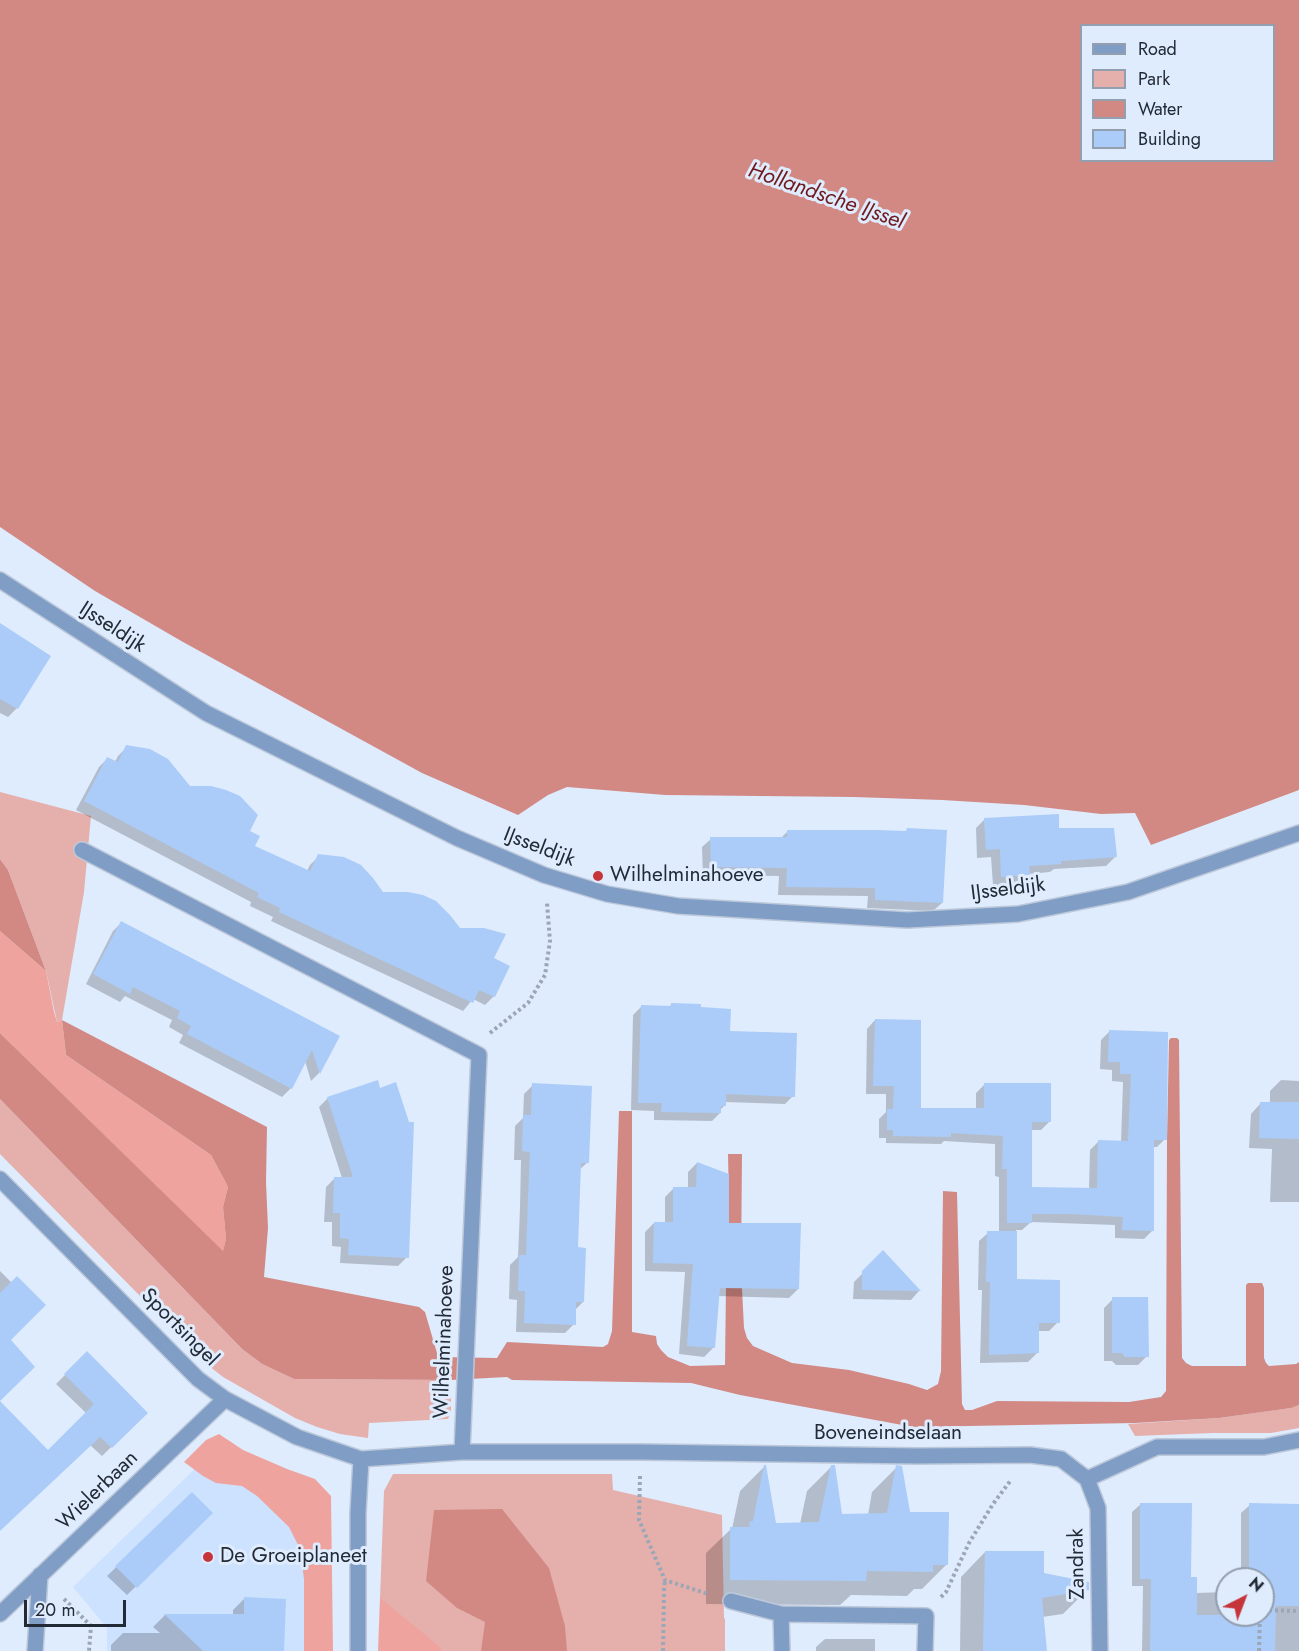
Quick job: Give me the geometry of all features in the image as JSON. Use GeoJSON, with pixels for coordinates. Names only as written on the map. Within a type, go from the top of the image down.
{"type":"FeatureCollection","features":[{"type":"Feature","properties":{"kind":"street","name":"IJsseldijk"},"geometry":{"type":"LineString","coordinates":[[0,580],[206,713],[457,838],[544,875],[607,894],[678,906],[896,920],[1018,914],[1128,892],[1299,832]]}},
{"type":"Feature","properties":{"kind":"street"},"geometry":{"type":"LineString","coordinates":[[82,850],[479,1054]]}},
{"type":"Feature","properties":{"kind":"street","name":"Wilhelminahoeve"},"geometry":{"type":"LineString","coordinates":[[462,1452],[479,1054]]}},
{"type":"Feature","properties":{"kind":"street","name":"Sportsingel"},"geometry":{"type":"LineString","coordinates":[[0,1179],[198,1379],[225,1399],[297,1437],[361,1459],[462,1452]]}},
{"type":"Feature","properties":{"kind":"street","name":"Wielerbaan"},"geometry":{"type":"LineString","coordinates":[[0,1614],[225,1399]]}},
{"type":"Feature","properties":{"kind":"street"},"geometry":{"type":"LineString","coordinates":[[1087,1479],[1156,1447],[1264,1447],[1299,1440]]}},
{"type":"Feature","properties":{"kind":"street","name":"Boveneindselaan"},"geometry":{"type":"LineString","coordinates":[[462,1452],[1030,1455],[1061,1459],[1087,1479]]}},
{"type":"Feature","properties":{"kind":"street"},"geometry":{"type":"LineString","coordinates":[[358,1651],[358,1513],[361,1459]]}},
{"type":"Feature","properties":{"kind":"street","name":"Zandrak"},"geometry":{"type":"LineString","coordinates":[[1087,1479],[1098,1508],[1100,1651]]}},
{"type":"Feature","properties":{"kind":"street"},"geometry":{"type":"LineString","coordinates":[[34,1651],[40,1575]]}},
{"type":"Feature","properties":{"kind":"street"},"geometry":{"type":"LineString","coordinates":[[731,1601],[781,1614],[926,1616],[925,1651]]}},
{"type":"Feature","properties":{"kind":"street"},"geometry":{"type":"LineString","coordinates":[[781,1614],[782,1651]]}},
{"type":"Feature","properties":{"kind":"path"},"geometry":{"type":"LineString","coordinates":[[479,1054],[485,1037],[528,1003],[545,975],[550,941],[544,875]]}},
{"type":"Feature","properties":{"kind":"path"},"geometry":{"type":"LineString","coordinates":[[641,1452],[639,1520],[665,1580],[663,1651]]}},
{"type":"Feature","properties":{"kind":"path"},"geometry":{"type":"LineString","coordinates":[[926,1616],[946,1592],[969,1543],[993,1504],[1030,1455]]}},
{"type":"Feature","properties":{"kind":"path"},"geometry":{"type":"LineString","coordinates":[[40,1575],[90,1626],[89,1651]]}},
{"type":"Feature","properties":{"kind":"path"},"geometry":{"type":"LineString","coordinates":[[665,1580],[731,1601]]}},
{"type":"Feature","properties":{"kind":"path"},"geometry":{"type":"LineString","coordinates":[[1275,1610],[1299,1611]]}},
{"type":"Feature","properties":{"kind":"path"},"geometry":{"type":"LineString","coordinates":[[1258,1651],[1259,1627]]}},
{"type":"Feature","properties":{"kind":"shaded area"},"geometry":{"type":"Polygon","coordinates":[[[0,931],[46,971],[57,1022],[62,1020],[66,1055],[211,1155],[228,1187],[223,1207],[226,1239],[223,1252],[0,1033],[0,931]]]}},
{"type":"Feature","properties":{"kind":"shaded area"},"geometry":{"type":"Polygon","coordinates":[[[219,1434],[243,1450],[315,1479],[331,1496],[333,1651],[304,1651],[304,1579],[300,1549],[289,1527],[257,1496],[242,1486],[216,1483],[184,1462],[206,1440],[219,1434]]]}},
{"type":"Feature","properties":{"kind":"shaded area","name":"De Groeiplaneet"},"geometry":{"type":"Polygon","coordinates":[[[207,1457],[313,1527],[310,1651],[107,1651],[107,1628],[73,1587],[207,1457]]]}},
{"type":"Feature","properties":{"kind":"shaded area"},"geometry":{"type":"Polygon","coordinates":[[[380,1598],[439,1646],[442,1651],[378,1651],[380,1598]]]}},
{"type":"Feature","properties":{"kind":"green space"},"geometry":{"type":"Polygon","coordinates":[[[0,792],[91,816],[84,892],[62,1020],[57,1022],[46,971],[8,870],[0,859],[0,792]]]}},
{"type":"Feature","properties":{"kind":"green space"},"geometry":{"type":"Polygon","coordinates":[[[0,1099],[242,1349],[262,1364],[294,1379],[451,1380],[451,1411],[448,1419],[369,1423],[368,1438],[340,1434],[295,1418],[223,1377],[209,1366],[0,1154],[0,1099]]]}},
{"type":"Feature","properties":{"kind":"green space"},"geometry":{"type":"Polygon","coordinates":[[[1299,1405],[1299,1428],[1271,1433],[1135,1436],[1128,1424],[1219,1418],[1299,1405]]]}},
{"type":"Feature","properties":{"kind":"green space"},"geometry":{"type":"Polygon","coordinates":[[[393,1474],[612,1474],[613,1490],[722,1515],[725,1651],[386,1651],[380,1598],[384,1491],[393,1474]]]}},
{"type":"Feature","properties":{"kind":"water","name":"Hollandsche IJssel"},"geometry":{"type":"Polygon","coordinates":[[[0,0],[1299,0],[1299,790],[1151,845],[1135,813],[1101,814],[1024,805],[942,800],[665,795],[567,787],[548,795],[518,815],[422,773],[95,591],[0,527],[0,0]]]}},
{"type":"Feature","properties":{"kind":"water"},"geometry":{"type":"Polygon","coordinates":[[[0,859],[8,870],[46,971],[0,931],[0,859]]]}},
{"type":"Feature","properties":{"kind":"water"},"geometry":{"type":"Polygon","coordinates":[[[62,1020],[267,1127],[268,1228],[264,1277],[419,1307],[425,1312],[437,1353],[442,1357],[497,1358],[507,1342],[603,1347],[608,1344],[612,1331],[619,1111],[632,1111],[632,1332],[656,1336],[657,1344],[668,1357],[690,1366],[725,1365],[728,1154],[742,1154],[741,1269],[744,1328],[753,1346],[792,1363],[849,1370],[927,1390],[938,1384],[941,1371],[943,1191],[957,1192],[962,1404],[965,1410],[972,1410],[997,1401],[1129,1402],[1161,1397],[1166,1391],[1169,1040],[1177,1038],[1179,1040],[1182,1358],[1192,1366],[1246,1366],[1246,1285],[1262,1283],[1264,1288],[1264,1358],[1269,1366],[1299,1362],[1299,1405],[1219,1418],[1135,1423],[913,1427],[740,1395],[691,1383],[512,1380],[507,1377],[451,1380],[294,1379],[262,1364],[242,1349],[0,1099],[0,1033],[223,1251],[226,1239],[223,1207],[228,1187],[211,1155],[66,1055],[62,1020]]]}},
{"type":"Feature","properties":{"kind":"water"},"geometry":{"type":"Polygon","coordinates":[[[502,1509],[549,1568],[565,1626],[567,1651],[481,1651],[485,1622],[457,1608],[426,1581],[434,1510],[502,1509]]]}},
{"type":"Feature","properties":{"kind":"building"},"geometry":{"type":"Polygon","coordinates":[[[0,623],[51,656],[18,709],[0,699],[0,623]]]}},
{"type":"Feature","properties":{"kind":"building"},"geometry":{"type":"Polygon","coordinates":[[[126,745],[150,749],[168,759],[190,786],[211,786],[240,796],[258,815],[250,831],[260,836],[255,846],[310,871],[318,854],[344,857],[361,865],[383,892],[408,892],[423,895],[436,901],[460,928],[484,928],[506,934],[494,958],[510,966],[495,997],[479,990],[473,1003],[279,912],[280,908],[257,897],[259,893],[84,801],[107,757],[118,762],[126,745]]]}},
{"type":"Feature","properties":{"kind":"building"},"geometry":{"type":"Polygon","coordinates":[[[1059,814],[1059,828],[1114,828],[1117,857],[1029,866],[1030,875],[1001,877],[1000,849],[986,850],[984,818],[1059,814]]]}},
{"type":"Feature","properties":{"kind":"building"},"geometry":{"type":"Polygon","coordinates":[[[907,828],[947,830],[943,903],[875,900],[875,888],[786,887],[787,868],[711,867],[710,837],[787,837],[787,830],[906,831],[907,828]]]}},
{"type":"Feature","properties":{"kind":"building"},"geometry":{"type":"Polygon","coordinates":[[[121,921],[340,1036],[320,1074],[312,1050],[292,1089],[187,1034],[191,1026],[177,1018],[180,1011],[133,987],[130,994],[93,974],[121,921]]]}},
{"type":"Feature","properties":{"kind":"building"},"geometry":{"type":"Polygon","coordinates":[[[671,1003],[701,1004],[701,1007],[731,1009],[730,1031],[797,1033],[795,1097],[726,1094],[726,1106],[721,1106],[721,1113],[661,1112],[662,1103],[638,1103],[641,1005],[671,1006],[671,1003]]]}},
{"type":"Feature","properties":{"kind":"building"},"geometry":{"type":"Polygon","coordinates":[[[875,1019],[921,1020],[921,1108],[984,1108],[984,1083],[1051,1083],[1051,1122],[1032,1122],[1032,1187],[1097,1188],[1098,1140],[1128,1141],[1131,1074],[1120,1074],[1120,1062],[1108,1062],[1109,1030],[1168,1032],[1167,1140],[1154,1140],[1154,1231],[1122,1230],[1123,1217],[1072,1214],[1032,1214],[1032,1223],[1007,1223],[1007,1169],[1002,1169],[1003,1136],[951,1133],[951,1137],[893,1136],[893,1130],[887,1130],[887,1109],[893,1109],[894,1086],[873,1086],[875,1019]]]}},
{"type":"Feature","properties":{"kind":"building"},"geometry":{"type":"Polygon","coordinates":[[[378,1080],[380,1088],[396,1082],[409,1122],[414,1122],[409,1258],[348,1255],[349,1239],[340,1238],[340,1213],[333,1213],[334,1177],[353,1177],[327,1097],[378,1080]]]}},
{"type":"Feature","properties":{"kind":"building"},"geometry":{"type":"Polygon","coordinates":[[[532,1083],[592,1086],[589,1163],[581,1163],[578,1247],[586,1248],[584,1302],[576,1302],[576,1325],[524,1323],[525,1291],[518,1291],[519,1255],[526,1255],[530,1152],[522,1151],[523,1115],[531,1115],[532,1083]]]}},
{"type":"Feature","properties":{"kind":"building"},"geometry":{"type":"Polygon","coordinates":[[[1260,1102],[1299,1102],[1299,1139],[1259,1138],[1260,1102]]]}},
{"type":"Feature","properties":{"kind":"building"},"geometry":{"type":"Polygon","coordinates":[[[697,1162],[729,1174],[729,1223],[801,1223],[799,1289],[720,1288],[715,1348],[687,1346],[693,1264],[653,1263],[654,1222],[673,1222],[673,1187],[696,1187],[697,1162]]]}},
{"type":"Feature","properties":{"kind":"building"},"geometry":{"type":"Polygon","coordinates":[[[987,1231],[1017,1231],[1017,1279],[1060,1280],[1060,1323],[1039,1323],[1039,1353],[989,1355],[990,1282],[986,1282],[987,1231]]]}},
{"type":"Feature","properties":{"kind":"building"},"geometry":{"type":"Polygon","coordinates":[[[883,1250],[921,1291],[862,1290],[862,1271],[883,1250]]]}},
{"type":"Feature","properties":{"kind":"building"},"geometry":{"type":"Polygon","coordinates":[[[17,1276],[46,1305],[11,1340],[35,1367],[0,1401],[0,1293],[17,1276]]]}},
{"type":"Feature","properties":{"kind":"building"},"geometry":{"type":"Polygon","coordinates":[[[1112,1297],[1148,1297],[1149,1357],[1125,1357],[1122,1353],[1112,1353],[1112,1297]]]}},
{"type":"Feature","properties":{"kind":"building"},"geometry":{"type":"Polygon","coordinates":[[[87,1351],[148,1413],[112,1448],[100,1437],[0,1531],[0,1401],[48,1450],[94,1404],[64,1374],[87,1351]]]}},
{"type":"Feature","properties":{"kind":"building"},"geometry":{"type":"Polygon","coordinates":[[[764,1465],[766,1465],[776,1523],[819,1522],[831,1465],[835,1465],[842,1514],[887,1513],[896,1465],[902,1466],[910,1512],[949,1512],[948,1565],[933,1565],[933,1572],[867,1571],[866,1581],[730,1580],[730,1527],[750,1527],[749,1522],[753,1521],[764,1465]]]}},
{"type":"Feature","properties":{"kind":"building"},"geometry":{"type":"Polygon","coordinates":[[[192,1492],[213,1513],[137,1588],[115,1566],[192,1492]]]}},
{"type":"Feature","properties":{"kind":"building"},"geometry":{"type":"Polygon","coordinates":[[[1140,1503],[1192,1503],[1191,1577],[1197,1577],[1197,1615],[1215,1615],[1215,1627],[1275,1627],[1275,1567],[1249,1567],[1249,1503],[1299,1504],[1299,1606],[1276,1606],[1275,1651],[1150,1651],[1151,1579],[1140,1579],[1140,1503]]]}},
{"type":"Feature","properties":{"kind":"building"},"geometry":{"type":"Polygon","coordinates":[[[985,1551],[1044,1551],[1044,1573],[1089,1582],[1089,1590],[1042,1598],[1047,1651],[983,1651],[985,1551]]]}},
{"type":"Feature","properties":{"kind":"building"},"geometry":{"type":"Polygon","coordinates":[[[244,1597],[286,1599],[284,1651],[203,1651],[164,1614],[244,1614],[244,1597]]]}},
{"type":"Feature","properties":{"kind":"place","name":"Wilhelminahoeve"},"geometry":{"type":"Point","coordinates":[598,876]}},
{"type":"Feature","properties":{"kind":"place","name":"De Groeiplaneet"},"geometry":{"type":"Point","coordinates":[208,1557]}}]}
